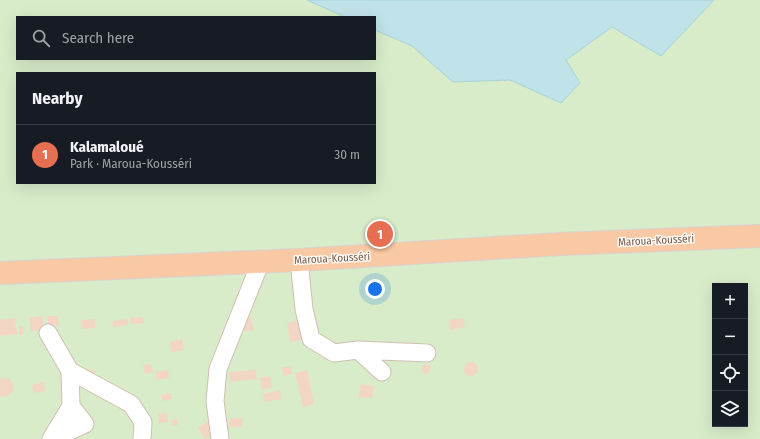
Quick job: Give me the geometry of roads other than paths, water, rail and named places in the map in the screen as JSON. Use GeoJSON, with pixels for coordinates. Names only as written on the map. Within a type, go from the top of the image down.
{"type":"FeatureCollection","features":[{"type":"Feature","properties":{"kind":"highway","name":"Maroua-Kousséri"},"geometry":{"type":"LineString","coordinates":[[0,273],[299,260],[552,245],[760,236]]}},
{"type":"Feature","properties":{"kind":"street"},"geometry":{"type":"LineString","coordinates":[[299,260],[304,310],[311,339],[334,353],[358,350],[427,353]]}},
{"type":"Feature","properties":{"kind":"street"},"geometry":{"type":"LineString","coordinates":[[220,439],[215,401],[218,369],[261,261]]}},
{"type":"Feature","properties":{"kind":"street"},"geometry":{"type":"LineString","coordinates":[[48,333],[70,370],[71,406],[85,424],[52,439]]}},
{"type":"Feature","properties":{"kind":"street"},"geometry":{"type":"LineString","coordinates":[[358,350],[382,372]]}},
{"type":"Feature","properties":{"kind":"street"},"geometry":{"type":"LineString","coordinates":[[70,370],[131,404],[143,422],[142,439]]}},
{"type":"Feature","properties":{"kind":"water"},"geometry":{"type":"Polygon","coordinates":[[[307,0],[714,0],[661,56],[612,27],[566,60],[580,83],[561,103],[510,80],[453,82],[412,46],[376,30],[376,16],[343,16],[307,0]]]}},
{"type":"Feature","properties":{"kind":"place","name":"Kalamaloué"},"geometry":{"type":"Point","coordinates":[380,234]}}]}
